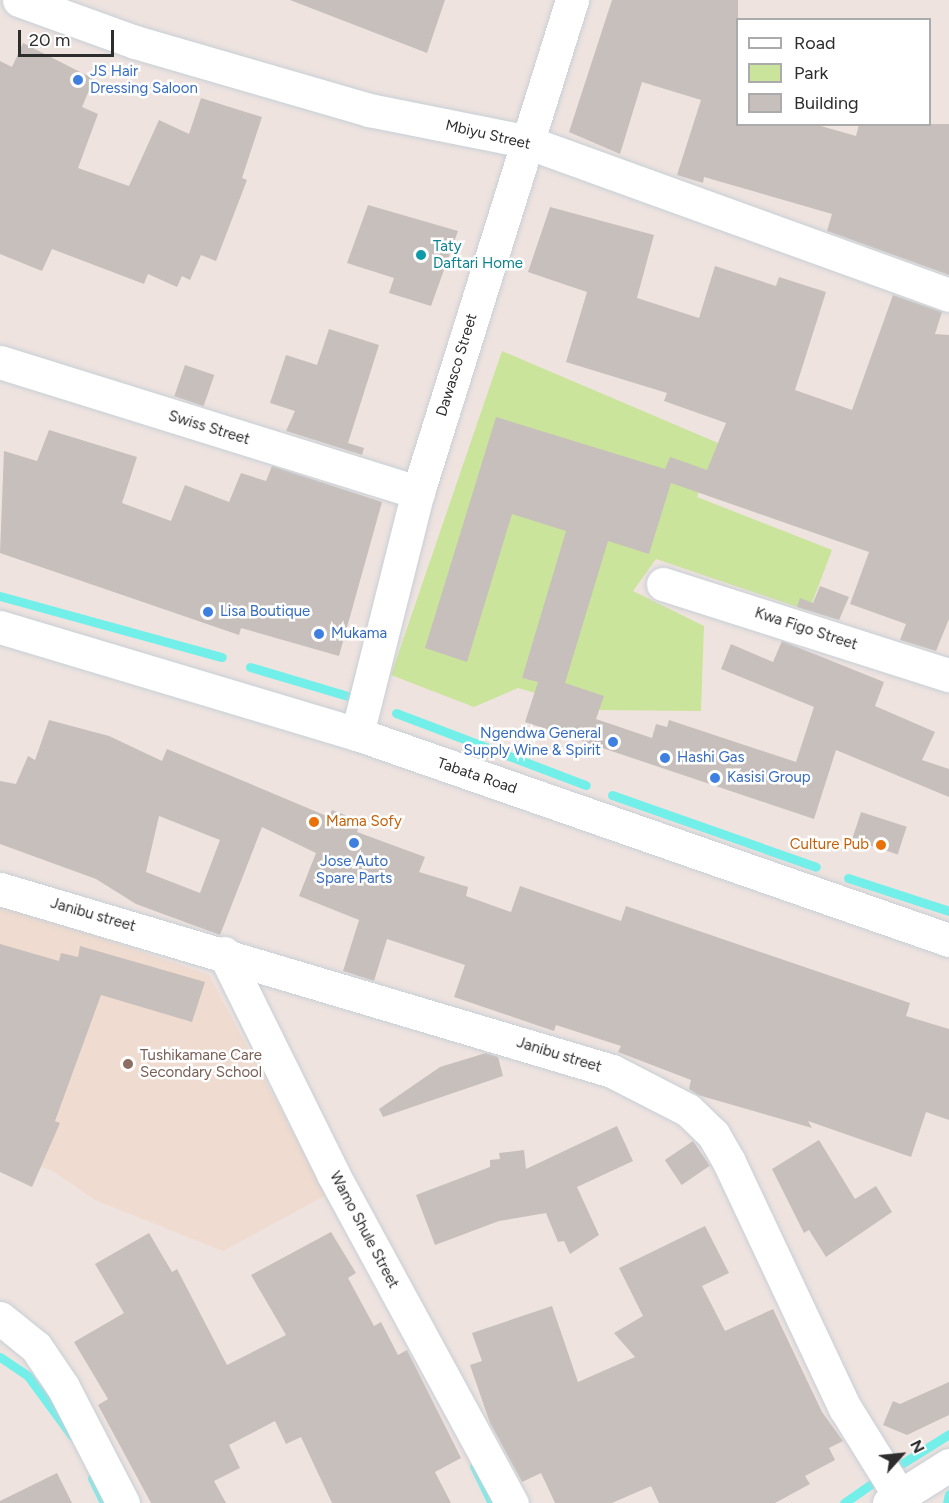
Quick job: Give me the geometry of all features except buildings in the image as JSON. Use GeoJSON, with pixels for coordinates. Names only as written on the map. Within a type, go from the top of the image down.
{"type":"FeatureCollection","features":[{"type":"Feature","properties":{"kind":"street","name":"Mbiyu Street"},"geometry":{"type":"LineString","coordinates":[[19,0],[135,42],[369,110],[524,141],[949,295]]}},
{"type":"Feature","properties":{"kind":"street","name":"Dawasco Street"},"geometry":{"type":"LineString","coordinates":[[357,734],[418,492],[524,141],[572,0]]}},
{"type":"Feature","properties":{"kind":"street","name":"Swiss Street"},"geometry":{"type":"LineString","coordinates":[[0,362],[418,492]]}},
{"type":"Feature","properties":{"kind":"street","name":"Kwa Figo Street"},"geometry":{"type":"LineString","coordinates":[[663,584],[949,675]]}},
{"type":"Feature","properties":{"kind":"street","name":"Tabata Road"},"geometry":{"type":"LineString","coordinates":[[0,627],[357,734],[949,940]]}},
{"type":"Feature","properties":{"kind":"street","name":"Janibu street"},"geometry":{"type":"LineString","coordinates":[[0,889],[224,953],[612,1071],[688,1110],[713,1134],[729,1162],[846,1408],[898,1500]]}},
{"type":"Feature","properties":{"kind":"street","name":"Wamo Shule Street"},"geometry":{"type":"LineString","coordinates":[[224,953],[333,1174],[512,1503]]}},
{"type":"Feature","properties":{"kind":"street"},"geometry":{"type":"LineString","coordinates":[[0,1318],[36,1347],[63,1386],[123,1503]]}},
{"type":"Feature","properties":{"kind":"street"},"geometry":{"type":"LineString","coordinates":[[898,1500],[949,1465]]}},
{"type":"Feature","properties":{"kind":"shaded area","name":"Tushikamane Care Secondary School"},"geometry":{"type":"Polygon","coordinates":[[[0,903],[209,975],[326,1195],[223,1251],[95,1200],[53,1171],[0,1152],[0,903]]]}},
{"type":"Feature","properties":{"kind":"green space"},"geometry":{"type":"Polygon","coordinates":[[[502,351],[718,443],[697,497],[832,550],[809,611],[656,559],[633,591],[704,626],[701,711],[593,710],[518,688],[474,707],[391,675],[502,351]]]}},
{"type":"Feature","properties":{"kind":"waterway"},"geometry":{"type":"LineString","coordinates":[[0,596],[222,657]]}},
{"type":"Feature","properties":{"kind":"waterway"},"geometry":{"type":"LineString","coordinates":[[250,667],[348,696]]}},
{"type":"Feature","properties":{"kind":"waterway"},"geometry":{"type":"LineString","coordinates":[[396,713],[586,785]]}},
{"type":"Feature","properties":{"kind":"waterway"},"geometry":{"type":"LineString","coordinates":[[612,795],[816,867]]}},
{"type":"Feature","properties":{"kind":"waterway"},"geometry":{"type":"LineString","coordinates":[[848,878],[949,911]]}},
{"type":"Feature","properties":{"kind":"waterway"},"geometry":{"type":"LineString","coordinates":[[0,1357],[28,1376],[72,1436]]}},
{"type":"Feature","properties":{"kind":"waterway"},"geometry":{"type":"LineString","coordinates":[[903,1463],[949,1434]]}},
{"type":"Feature","properties":{"kind":"waterway"},"geometry":{"type":"LineString","coordinates":[[474,1466],[492,1503]]}},
{"type":"Feature","properties":{"kind":"waterway"},"geometry":{"type":"LineString","coordinates":[[92,1478],[104,1503]]}},
{"type":"Feature","properties":{"kind":"waterway"},"geometry":{"type":"LineString","coordinates":[[844,1503],[871,1484]]}},
{"type":"Feature","properties":{"kind":"waterway"},"geometry":{"type":"LineString","coordinates":[[947,1503],[949,1494]]}},
{"type":"Feature","properties":{"kind":"place","name":"JS Hair Dressing Saloon"},"geometry":{"type":"Point","coordinates":[78,80]}},
{"type":"Feature","properties":{"kind":"place","name":"Taty Daftari Home"},"geometry":{"type":"Point","coordinates":[421,255]}},
{"type":"Feature","properties":{"kind":"place","name":"Lisa Boutique"},"geometry":{"type":"Point","coordinates":[208,612]}},
{"type":"Feature","properties":{"kind":"place","name":"Mukama"},"geometry":{"type":"Point","coordinates":[319,634]}},
{"type":"Feature","properties":{"kind":"place","name":"Ngendwa General Supply Wine & Spirit"},"geometry":{"type":"Point","coordinates":[613,742]}},
{"type":"Feature","properties":{"kind":"place","name":"Hashi Gas"},"geometry":{"type":"Point","coordinates":[665,758]}},
{"type":"Feature","properties":{"kind":"place","name":"Kasisi Group"},"geometry":{"type":"Point","coordinates":[715,778]}},
{"type":"Feature","properties":{"kind":"place","name":"Mama Sofy"},"geometry":{"type":"Point","coordinates":[314,822]}},
{"type":"Feature","properties":{"kind":"place","name":"Jose Auto Spare Parts"},"geometry":{"type":"Point","coordinates":[354,843]}},
{"type":"Feature","properties":{"kind":"place","name":"Culture Pub"},"geometry":{"type":"Point","coordinates":[881,845]}},
{"type":"Feature","properties":{"kind":"place","name":"Tushikamane Care Secondary School"},"geometry":{"type":"Point","coordinates":[128,1064]}}]}
